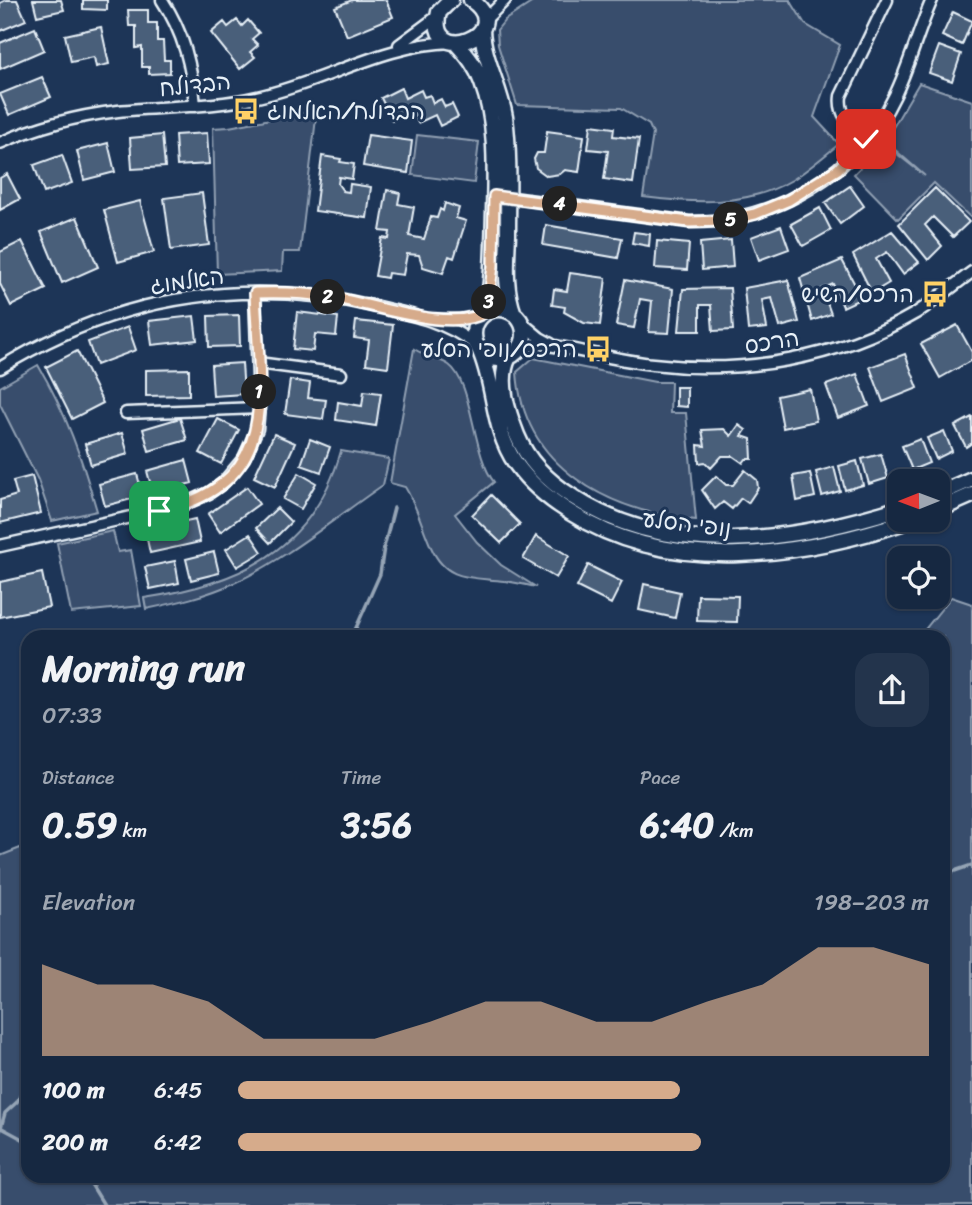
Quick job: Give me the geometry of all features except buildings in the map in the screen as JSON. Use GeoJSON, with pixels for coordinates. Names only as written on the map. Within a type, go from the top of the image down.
{"type":"FeatureCollection","features":[{"type":"Feature","properties":{"kind":"street"},"geometry":{"type":"LineString","coordinates":[[163,0],[185,43],[195,106]]}},
{"type":"Feature","properties":{"kind":"street"},"geometry":{"type":"LineString","coordinates":[[442,6],[439,28],[475,66],[486,96],[501,197],[509,300],[524,336],[519,349],[511,355],[489,357],[477,347],[474,330],[484,314],[493,266],[501,197],[508,151],[504,113],[496,79],[484,49],[482,14],[472,0]]}},
{"type":"Feature","properties":{"kind":"street"},"geometry":{"type":"LineString","coordinates":[[454,42],[471,40],[491,12],[505,0]]}},
{"type":"Feature","properties":{"kind":"street"},"geometry":{"type":"LineString","coordinates":[[866,139],[846,120],[840,104],[841,96],[887,0]]}},
{"type":"Feature","properties":{"kind":"street"},"geometry":{"type":"LineString","coordinates":[[501,197],[689,222],[723,221],[755,214],[789,200],[838,169],[866,139],[895,95],[932,0]]}},
{"type":"Feature","properties":{"kind":"street","name":"הבדולח"},"geometry":{"type":"LineString","coordinates":[[390,51],[414,36],[442,6]]}},
{"type":"Feature","properties":{"kind":"street","name":"הבדולח"},"geometry":{"type":"LineString","coordinates":[[0,143],[73,118],[121,111],[224,103],[275,93],[390,51],[419,44],[454,42]]}},
{"type":"Feature","properties":{"kind":"street","name":"הרכס"},"geometry":{"type":"LineString","coordinates":[[511,355],[530,346],[543,344],[636,362],[696,368],[775,363],[841,347],[895,324],[919,311],[972,272]]}},
{"type":"Feature","properties":{"kind":"street"},"geometry":{"type":"LineString","coordinates":[[0,546],[181,506],[223,483],[244,458],[257,429],[259,408],[255,293]]}},
{"type":"Feature","properties":{"kind":"street","name":"האלמוג"},"geometry":{"type":"LineString","coordinates":[[0,368],[64,332],[118,312],[197,296],[255,293],[327,296],[432,320],[463,334],[477,347]]}},
{"type":"Feature","properties":{"kind":"street"},"geometry":{"type":"LineString","coordinates":[[484,314],[501,309],[517,318]]}},
{"type":"Feature","properties":{"kind":"street","name":"האלמוג"},"geometry":{"type":"LineString","coordinates":[[432,320],[459,320],[484,314]]}},
{"type":"Feature","properties":{"kind":"street","name":"הרכס"},"geometry":{"type":"LineString","coordinates":[[517,318],[540,338],[558,347]]}},
{"type":"Feature","properties":{"kind":"street","name":"נופי הסלע"},"geometry":{"type":"LineString","coordinates":[[477,347],[488,372],[498,424],[517,466],[532,484],[551,500],[584,522],[621,537],[670,550],[717,554],[749,553],[827,542],[887,526]]}},
{"type":"Feature","properties":{"kind":"street","name":"נופי הסלע"},"geometry":{"type":"LineString","coordinates":[[511,355],[504,371],[506,398],[514,426],[529,457],[560,489],[591,508],[626,523],[673,535],[710,539],[748,538],[824,528],[887,511]]}},
{"type":"Feature","properties":{"kind":"street"},"geometry":{"type":"LineString","coordinates":[[258,363],[341,374]]}},
{"type":"Feature","properties":{"kind":"street"},"geometry":{"type":"LineString","coordinates":[[126,413],[259,408]]}},
{"type":"Feature","properties":{"kind":"street"},"geometry":{"type":"LineString","coordinates":[[950,489],[972,479]]}},
{"type":"Feature","properties":{"kind":"street"},"geometry":{"type":"LineString","coordinates":[[950,505],[972,495]]}},
{"type":"Feature","properties":{"kind":"shaded area"},"geometry":{"type":"Polygon","coordinates":[[[536,0],[790,0],[805,24],[840,45],[814,117],[839,144],[792,180],[756,195],[719,201],[643,197],[653,134],[649,125],[621,108],[517,105],[498,45],[497,30],[505,20],[536,0]]]}},
{"type":"Feature","properties":{"kind":"shaded area"},"geometry":{"type":"Polygon","coordinates":[[[919,83],[972,101],[972,219],[934,183],[898,219],[854,174],[883,143],[925,176],[885,141],[919,83]]]}},
{"type":"Feature","properties":{"kind":"shaded area"},"geometry":{"type":"Polygon","coordinates":[[[317,110],[300,252],[283,252],[282,271],[217,274],[213,128],[317,110]]]}},
{"type":"Feature","properties":{"kind":"shaded area"},"geometry":{"type":"Polygon","coordinates":[[[417,135],[479,142],[474,183],[412,175],[417,135]]]}},
{"type":"Feature","properties":{"kind":"shaded area"},"geometry":{"type":"Polygon","coordinates":[[[414,349],[449,365],[457,374],[468,402],[481,455],[494,482],[455,514],[477,542],[501,565],[536,587],[461,576],[444,567],[431,547],[405,487],[390,483],[414,349]]]}},
{"type":"Feature","properties":{"kind":"shaded area"},"geometry":{"type":"Polygon","coordinates":[[[533,358],[655,382],[671,382],[670,413],[686,413],[696,520],[633,507],[603,495],[576,479],[554,459],[535,434],[523,406],[517,372],[533,358]]]}},
{"type":"Feature","properties":{"kind":"shaded area"},"geometry":{"type":"Polygon","coordinates":[[[38,365],[72,436],[97,511],[52,521],[38,480],[0,404],[0,387],[38,365]]]}},
{"type":"Feature","properties":{"kind":"shaded area"},"geometry":{"type":"Polygon","coordinates":[[[341,451],[389,459],[383,485],[291,550],[253,573],[223,588],[146,609],[144,598],[211,583],[268,556],[291,537],[312,514],[328,485],[341,451]]]}},
{"type":"Feature","properties":{"kind":"shaded area"},"geometry":{"type":"Polygon","coordinates":[[[113,531],[118,552],[131,550],[141,606],[71,613],[57,543],[113,531]]]}},
{"type":"Feature","properties":{"kind":"shaded area"},"geometry":{"type":"Polygon","coordinates":[[[951,597],[972,604],[972,1205],[0,1205],[0,856],[21,848],[21,1183],[950,1183],[950,630],[925,630],[941,609],[950,609],[951,597]]]}},
{"type":"Feature","properties":{"kind":"waterway"},"geometry":{"type":"LineString","coordinates":[[355,630],[380,574],[394,508]]}},
{"type":"Feature","properties":{"kind":"waterway"},"geometry":{"type":"LineString","coordinates":[[950,873],[972,865]]}},
{"type":"Feature","properties":{"kind":"waterway"},"geometry":{"type":"LineString","coordinates":[[0,1131],[5,1113],[21,1094]]}},
{"type":"Feature","properties":{"kind":"waterway"},"geometry":{"type":"LineString","coordinates":[[2,1128],[21,1138]]}},
{"type":"Feature","properties":{"kind":"waterway"},"geometry":{"type":"LineString","coordinates":[[90,1183],[104,1205]]}},
{"type":"Feature","properties":{"kind":"place","name":"הבדולח/האלמוג"},"geometry":{"type":"Point","coordinates":[246,111]}},
{"type":"Feature","properties":{"kind":"place","name":"הרכס/השיש"},"geometry":{"type":"Point","coordinates":[935,294]}},
{"type":"Feature","properties":{"kind":"place","name":"הרכס/נופי הסלע"},"geometry":{"type":"Point","coordinates":[598,349]}},
{"type":"Feature","properties":{"kind":"route"},"geometry":{"type":"LineString","coordinates":[[159,511],[181,506],[223,483],[235,471],[252,444],[259,408],[255,293],[327,296],[432,320],[459,320],[480,316],[487,311],[493,266],[494,196],[689,222],[723,221],[755,214],[789,200],[838,169],[866,139]]}}]}
